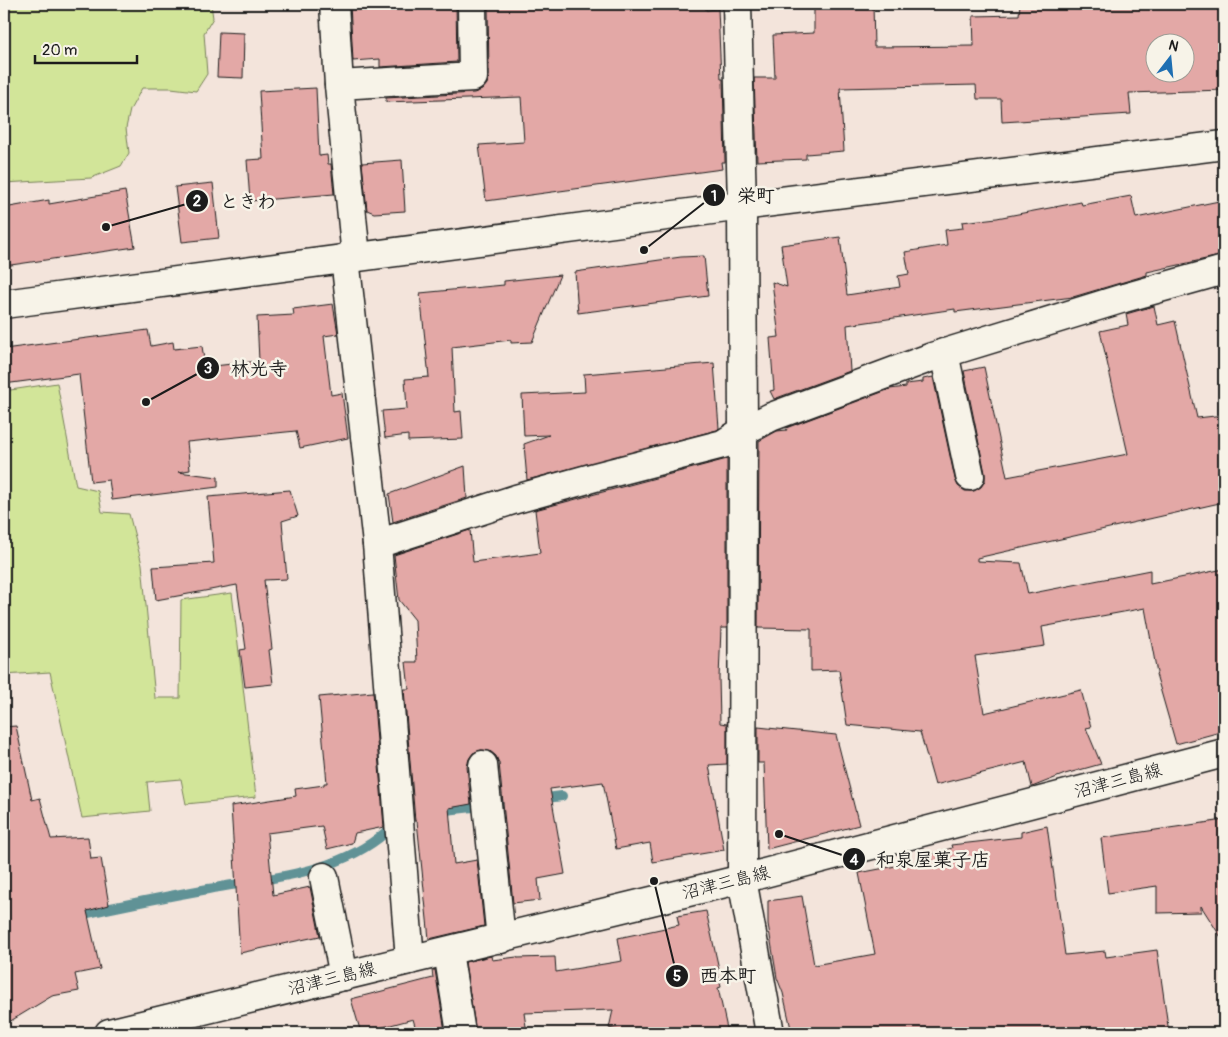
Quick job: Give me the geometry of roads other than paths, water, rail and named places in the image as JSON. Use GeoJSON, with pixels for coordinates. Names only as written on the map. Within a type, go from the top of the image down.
{"type":"FeatureCollection","features":[{"type":"Feature","properties":{"kind":"street"},"geometry":{"type":"LineString","coordinates":[[334,4],[351,257],[377,544],[410,960]]}},
{"type":"Feature","properties":{"kind":"street"},"geometry":{"type":"LineString","coordinates":[[339,85],[473,78],[472,4]]}},
{"type":"Feature","properties":{"kind":"street"},"geometry":{"type":"LineString","coordinates":[[737,4],[742,206],[742,879],[770,1033]]}},
{"type":"Feature","properties":{"kind":"street"},"geometry":{"type":"LineString","coordinates":[[4,304],[742,206],[1224,145]]}},
{"type":"Feature","properties":{"kind":"street"},"geometry":{"type":"LineString","coordinates":[[377,544],[534,494],[723,444],[743,431],[771,418],[944,353],[1124,298],[1224,270]]}},
{"type":"Feature","properties":{"kind":"street"},"geometry":{"type":"LineString","coordinates":[[944,353],[970,476]]}},
{"type":"Feature","properties":{"kind":"street","name":"沼津三島線"},"geometry":{"type":"LineString","coordinates":[[109,1033],[742,879],[1224,753]]}},
{"type":"Feature","properties":{"kind":"street"},"geometry":{"type":"LineString","coordinates":[[483,765],[501,939]]}},
{"type":"Feature","properties":{"kind":"street"},"geometry":{"type":"LineString","coordinates":[[324,877],[344,976]]}},
{"type":"Feature","properties":{"kind":"street"},"geometry":{"type":"LineString","coordinates":[[448,952],[461,1033]]}},
{"type":"Feature","properties":{"kind":"waterway"},"geometry":{"type":"LineString","coordinates":[[539,799],[562,796]]}},
{"type":"Feature","properties":{"kind":"waterway"},"geometry":{"type":"LineString","coordinates":[[437,811],[517,802]]}},
{"type":"Feature","properties":{"kind":"waterway"},"geometry":{"type":"LineString","coordinates":[[74,916],[174,895],[278,877],[325,866],[367,846],[386,832]]}},
{"type":"Feature","properties":{"kind":"waterway"},"geometry":{"type":"LineString","coordinates":[[4,932],[21,928]]}},
{"type":"Feature","properties":{"kind":"place","name":"ときわ"},"geometry":{"type":"Point","coordinates":[106,227]}},
{"type":"Feature","properties":{"kind":"place","name":"栄町"},"geometry":{"type":"Point","coordinates":[644,250]}},
{"type":"Feature","properties":{"kind":"place","name":"林光寺"},"geometry":{"type":"Point","coordinates":[146,402]}},
{"type":"Feature","properties":{"kind":"place","name":"和泉屋菓子店"},"geometry":{"type":"Point","coordinates":[779,834]}},
{"type":"Feature","properties":{"kind":"place","name":"西本町"},"geometry":{"type":"Point","coordinates":[654,881]}}]}
